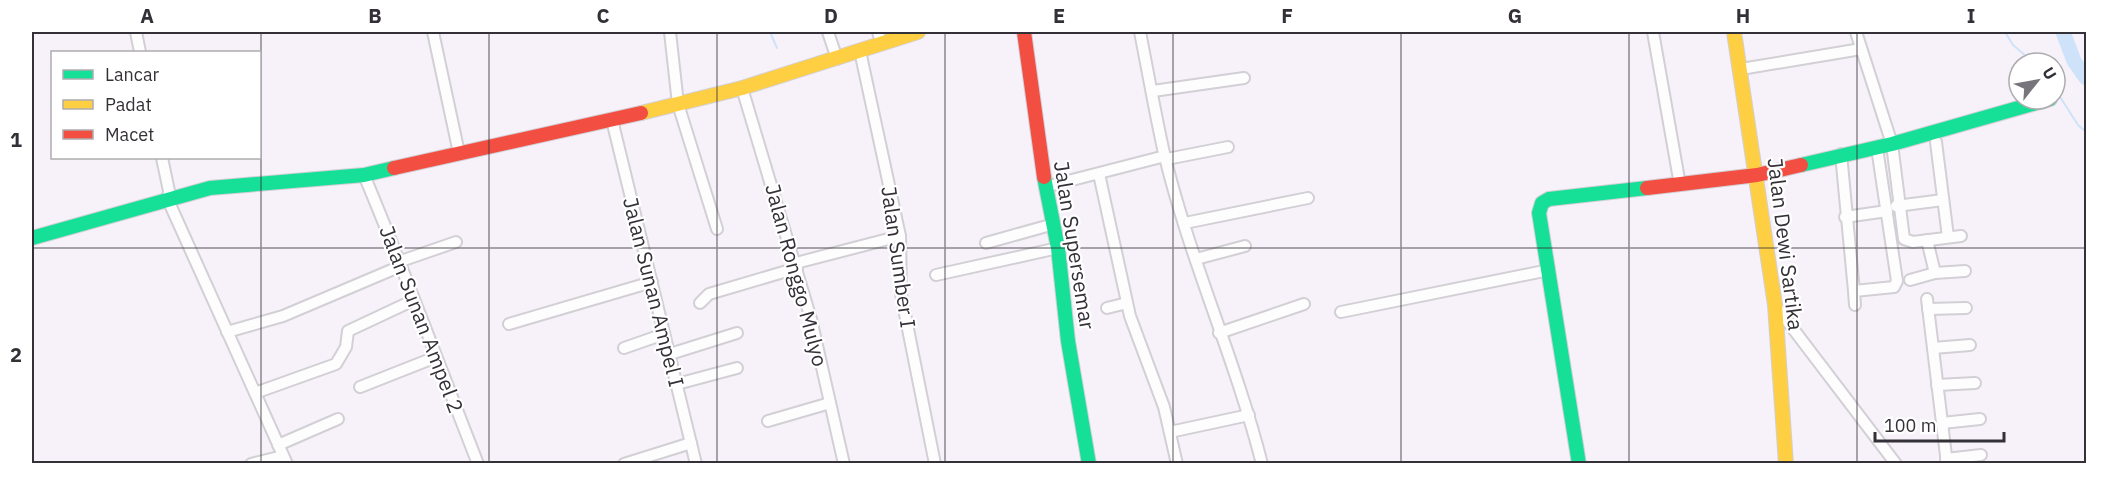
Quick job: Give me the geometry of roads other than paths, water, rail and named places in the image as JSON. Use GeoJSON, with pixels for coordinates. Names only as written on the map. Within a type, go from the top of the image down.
{"type":"FeatureCollection","features":[{"type":"Feature","properties":{"kind":"street"},"geometry":{"type":"LineString","coordinates":[[136,32],[140,51]]}},
{"type":"Feature","properties":{"kind":"street"},"geometry":{"type":"LineString","coordinates":[[434,32],[459,153]]}},
{"type":"Feature","properties":{"kind":"street"},"geometry":{"type":"LineString","coordinates":[[670,32],[678,104],[717,229]]}},
{"type":"Feature","properties":{"kind":"street"},"geometry":{"type":"LineString","coordinates":[[828,32],[837,59]]}},
{"type":"Feature","properties":{"kind":"street"},"geometry":{"type":"LineString","coordinates":[[32,238],[210,188],[364,175],[612,120],[742,88],[837,59],[860,51],[879,37],[918,32]]}},
{"type":"Feature","properties":{"kind":"street","name":"Jalan Supersemar"},"geometry":{"type":"LineString","coordinates":[[1024,32],[1045,187],[1058,248],[1068,340],[1089,464]]}},
{"type":"Feature","properties":{"kind":"street"},"geometry":{"type":"LineString","coordinates":[[1140,32],[1166,158],[1219,333],[1249,415],[1262,464]]}},
{"type":"Feature","properties":{"kind":"street"},"geometry":{"type":"LineString","coordinates":[[1653,32],[1680,185]]}},
{"type":"Feature","properties":{"kind":"street","name":"Jalan Dewi Sartika"},"geometry":{"type":"LineString","coordinates":[[1734,32],[1775,306],[1786,464]]}},
{"type":"Feature","properties":{"kind":"street"},"geometry":{"type":"LineString","coordinates":[[1856,32],[1892,144],[1904,239],[1913,242],[1961,236]]}},
{"type":"Feature","properties":{"kind":"street"},"geometry":{"type":"LineString","coordinates":[[1741,69],[1861,49]]}},
{"type":"Feature","properties":{"kind":"street","name":"Jalan Sumber I"},"geometry":{"type":"LineString","coordinates":[[860,51],[900,236],[902,294],[935,464]]}},
{"type":"Feature","properties":{"kind":"street"},"geometry":{"type":"LineString","coordinates":[[1153,91],[1244,78]]}},
{"type":"Feature","properties":{"kind":"street","name":"Jalan Ronggo Mulyo"},"geometry":{"type":"LineString","coordinates":[[742,88],[796,265],[844,464]]}},
{"type":"Feature","properties":{"kind":"street"},"geometry":{"type":"LineString","coordinates":[[1579,464],[1539,213],[1540,205],[1545,201],[1757,175],[1841,154],[1877,148],[2008,111]]}},
{"type":"Feature","properties":{"kind":"street","name":"Jalan Sunan Ampel I"},"geometry":{"type":"LineString","coordinates":[[612,120],[696,464]]}},
{"type":"Feature","properties":{"kind":"street"},"geometry":{"type":"LineString","coordinates":[[1936,142],[1948,237]]}},
{"type":"Feature","properties":{"kind":"street"},"geometry":{"type":"LineString","coordinates":[[1045,187],[1166,158],[1228,147]]}},
{"type":"Feature","properties":{"kind":"street"},"geometry":{"type":"LineString","coordinates":[[1854,291],[1897,285],[1877,148]]}},
{"type":"Feature","properties":{"kind":"street"},"geometry":{"type":"LineString","coordinates":[[1841,154],[1845,217],[1855,305]]}},
{"type":"Feature","properties":{"kind":"street"},"geometry":{"type":"LineString","coordinates":[[162,159],[169,190],[168,200],[197,260],[285,460],[251,464]]}},
{"type":"Feature","properties":{"kind":"street"},"geometry":{"type":"LineString","coordinates":[[1099,174],[1127,303],[1164,407],[1178,464]]}},
{"type":"Feature","properties":{"kind":"street","name":"Jalan Sunan Ampel 2"},"geometry":{"type":"LineString","coordinates":[[364,175],[478,464]]}},
{"type":"Feature","properties":{"kind":"street"},"geometry":{"type":"LineString","coordinates":[[1185,223],[1308,198]]}},
{"type":"Feature","properties":{"kind":"street"},"geometry":{"type":"LineString","coordinates":[[1845,217],[1901,205],[1943,200]]}},
{"type":"Feature","properties":{"kind":"street"},"geometry":{"type":"LineString","coordinates":[[986,243],[1054,224]]}},
{"type":"Feature","properties":{"kind":"street"},"geometry":{"type":"LineString","coordinates":[[700,303],[709,294],[796,265],[900,236]]}},
{"type":"Feature","properties":{"kind":"street"},"geometry":{"type":"LineString","coordinates":[[1927,240],[1935,273]]}},
{"type":"Feature","properties":{"kind":"street"},"geometry":{"type":"LineString","coordinates":[[227,332],[283,315],[456,242]]}},
{"type":"Feature","properties":{"kind":"street"},"geometry":{"type":"LineString","coordinates":[[1196,259],[1245,246]]}},
{"type":"Feature","properties":{"kind":"street"},"geometry":{"type":"LineString","coordinates":[[936,275],[1058,248]]}},
{"type":"Feature","properties":{"kind":"street"},"geometry":{"type":"LineString","coordinates":[[1341,312],[1549,270]]}},
{"type":"Feature","properties":{"kind":"street"},"geometry":{"type":"LineString","coordinates":[[1910,280],[1935,273],[1965,271]]}},
{"type":"Feature","properties":{"kind":"street"},"geometry":{"type":"LineString","coordinates":[[509,324],[652,282]]}},
{"type":"Feature","properties":{"kind":"street"},"geometry":{"type":"LineString","coordinates":[[255,393],[336,364],[346,347],[348,331],[414,300]]}},
{"type":"Feature","properties":{"kind":"street"},"geometry":{"type":"LineString","coordinates":[[1107,308],[1127,303]]}},
{"type":"Feature","properties":{"kind":"street"},"geometry":{"type":"LineString","coordinates":[[1219,333],[1304,304]]}},
{"type":"Feature","properties":{"kind":"street"},"geometry":{"type":"LineString","coordinates":[[1966,308],[1927,304],[1947,461],[1981,455]]}},
{"type":"Feature","properties":{"kind":"street"},"geometry":{"type":"LineString","coordinates":[[1775,306],[1896,464]]}},
{"type":"Feature","properties":{"kind":"street"},"geometry":{"type":"LineString","coordinates":[[670,354],[737,333]]}},
{"type":"Feature","properties":{"kind":"street"},"geometry":{"type":"LineString","coordinates":[[624,348],[664,334]]}},
{"type":"Feature","properties":{"kind":"street"},"geometry":{"type":"LineString","coordinates":[[1933,348],[1970,345]]}},
{"type":"Feature","properties":{"kind":"street"},"geometry":{"type":"LineString","coordinates":[[360,387],[436,357]]}},
{"type":"Feature","properties":{"kind":"street"},"geometry":{"type":"LineString","coordinates":[[677,384],[737,368]]}},
{"type":"Feature","properties":{"kind":"street"},"geometry":{"type":"LineString","coordinates":[[1937,385],[1975,383]]}},
{"type":"Feature","properties":{"kind":"street"},"geometry":{"type":"LineString","coordinates":[[768,421],[830,403]]}},
{"type":"Feature","properties":{"kind":"street"},"geometry":{"type":"LineString","coordinates":[[1170,432],[1249,415]]}},
{"type":"Feature","properties":{"kind":"street"},"geometry":{"type":"LineString","coordinates":[[278,445],[338,419]]}},
{"type":"Feature","properties":{"kind":"street"},"geometry":{"type":"LineString","coordinates":[[1942,423],[1980,419]]}},
{"type":"Feature","properties":{"kind":"street"},"geometry":{"type":"LineString","coordinates":[[624,464],[691,443]]}},
{"type":"Feature","properties":{"kind":"waterway"},"geometry":{"type":"LineString","coordinates":[[770,32],[777,48]]}},
{"type":"Feature","properties":{"kind":"waterway"},"geometry":{"type":"LineString","coordinates":[[2005,32],[2020,51]]}},
{"type":"Feature","properties":{"kind":"waterway"},"geometry":{"type":"LineString","coordinates":[[2063,32],[2074,61],[2086,78]]}},
{"type":"Feature","properties":{"kind":"waterway"},"geometry":{"type":"LineString","coordinates":[[2067,108],[2078,125],[2086,132]]}}]}
